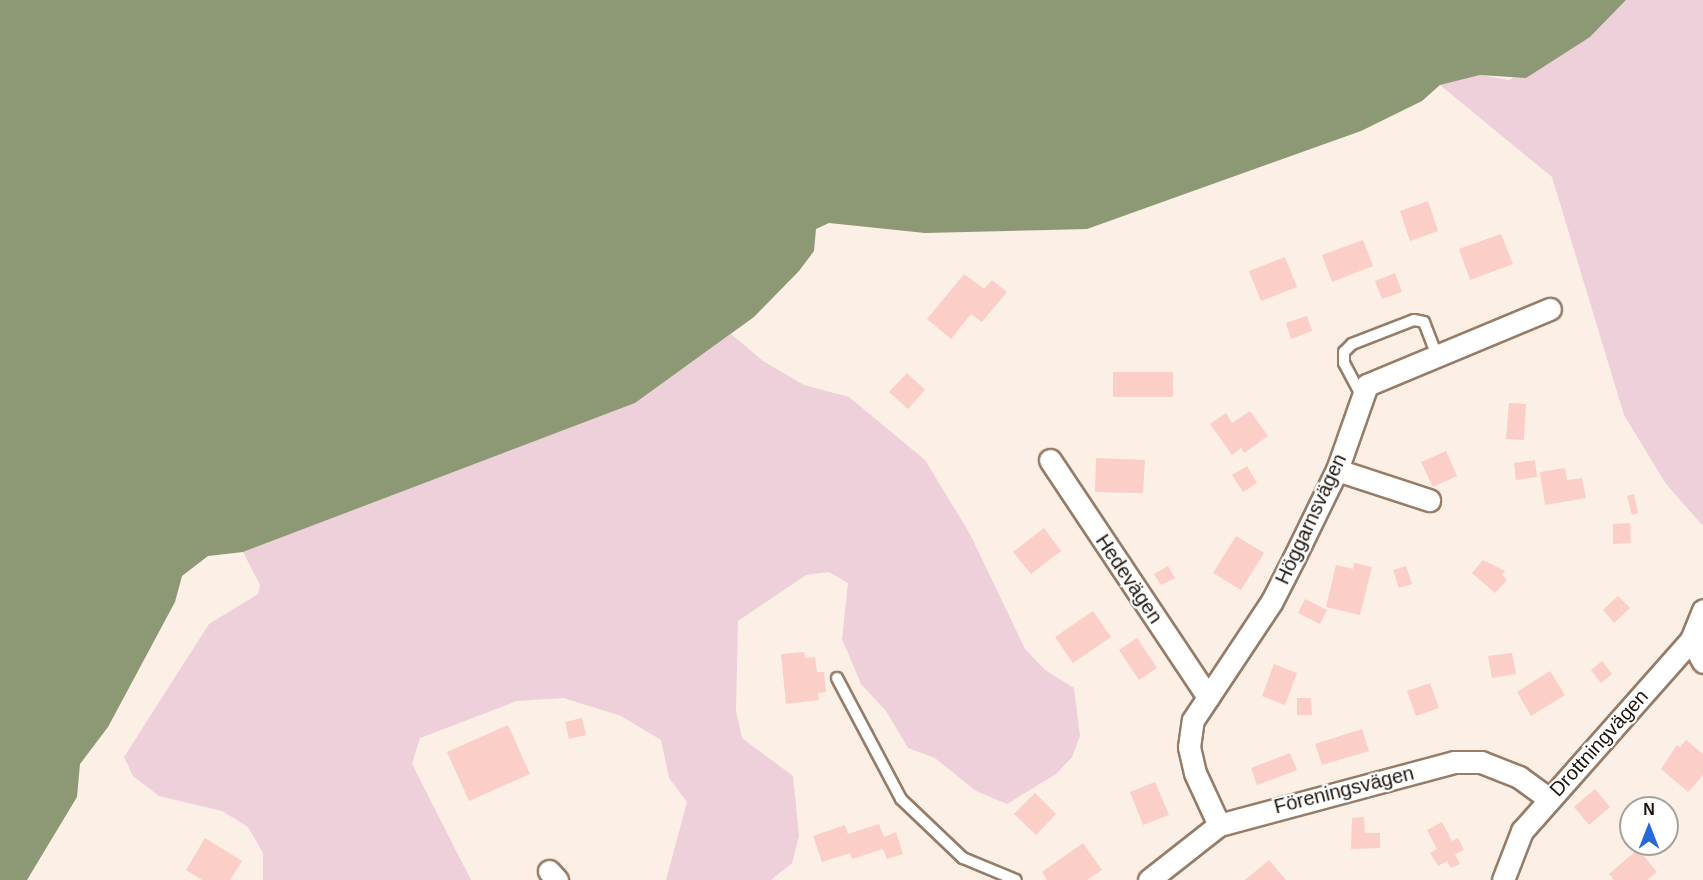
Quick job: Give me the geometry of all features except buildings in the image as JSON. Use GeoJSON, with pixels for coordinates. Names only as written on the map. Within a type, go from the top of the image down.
{"type":"FeatureCollection","features":[{"type":"Feature","properties":{"kind":"street"},"geometry":{"type":"LineString","coordinates":[[1361,395],[1374,379],[1550,309]]}},
{"type":"Feature","properties":{"kind":"street","name":"Höggarnsvägen"},"geometry":{"type":"LineString","coordinates":[[1218,825],[1189,747],[1193,720],[1272,601],[1337,470],[1361,395]]}},
{"type":"Feature","properties":{"kind":"street","name":"Hedevägen"},"geometry":{"type":"LineString","coordinates":[[1050,460],[1208,697]]}},
{"type":"Feature","properties":{"kind":"street"},"geometry":{"type":"LineString","coordinates":[[1337,470],[1429,500]]}},
{"type":"Feature","properties":{"kind":"street","name":"Drottningvägen"},"geometry":{"type":"LineString","coordinates":[[1503,880],[1522,831],[1691,640],[1703,610]]}},
{"type":"Feature","properties":{"kind":"street"},"geometry":{"type":"LineString","coordinates":[[1691,640],[1703,662]]}},
{"type":"Feature","properties":{"kind":"street","name":"Föreningsvägen"},"geometry":{"type":"LineString","coordinates":[[1149,880],[1218,825],[1454,762],[1491,766],[1519,777],[1549,799]]}},
{"type":"Feature","properties":{"kind":"lane"},"geometry":{"type":"LineString","coordinates":[[1361,395],[1344,363],[1344,352],[1352,344],[1414,320],[1424,322],[1436,354]]}},
{"type":"Feature","properties":{"kind":"lane"},"geometry":{"type":"LineString","coordinates":[[837,678],[901,800],[963,858],[1016,880]]}},
{"type":"Feature","properties":{"kind":"shaded area"},"geometry":{"type":"Polygon","coordinates":[[[0,0],[1626,0],[1590,37],[1526,78],[1480,75],[1440,85],[1422,101],[1361,131],[1087,229],[925,233],[829,223],[816,229],[814,251],[799,271],[754,317],[635,403],[243,552],[208,556],[182,576],[175,602],[108,727],[80,764],[77,797],[27,880],[0,880],[0,0]]]}},
{"type":"Feature","properties":{"kind":"shaded area"},"geometry":{"type":"Polygon","coordinates":[[[1626,0],[1703,0],[1703,526],[1666,484],[1624,415],[1552,177],[1440,85],[1480,75],[1509,80],[1590,37],[1626,0]]]}},
{"type":"Feature","properties":{"kind":"shaded area"},"geometry":{"type":"Polygon","coordinates":[[[731,334],[763,361],[804,385],[849,397],[925,460],[970,534],[1025,649],[1045,670],[1074,688],[1080,736],[1072,757],[1056,774],[1007,804],[976,791],[935,758],[908,748],[886,711],[861,684],[842,639],[848,583],[829,572],[806,575],[738,621],[736,711],[742,738],[793,776],[799,836],[792,863],[771,880],[666,880],[687,802],[669,778],[661,740],[621,716],[564,698],[517,701],[420,738],[412,764],[471,880],[263,880],[263,853],[248,827],[222,811],[159,796],[133,776],[124,757],[209,624],[258,594],[260,585],[243,552],[635,403],[731,334]]]}}]}
